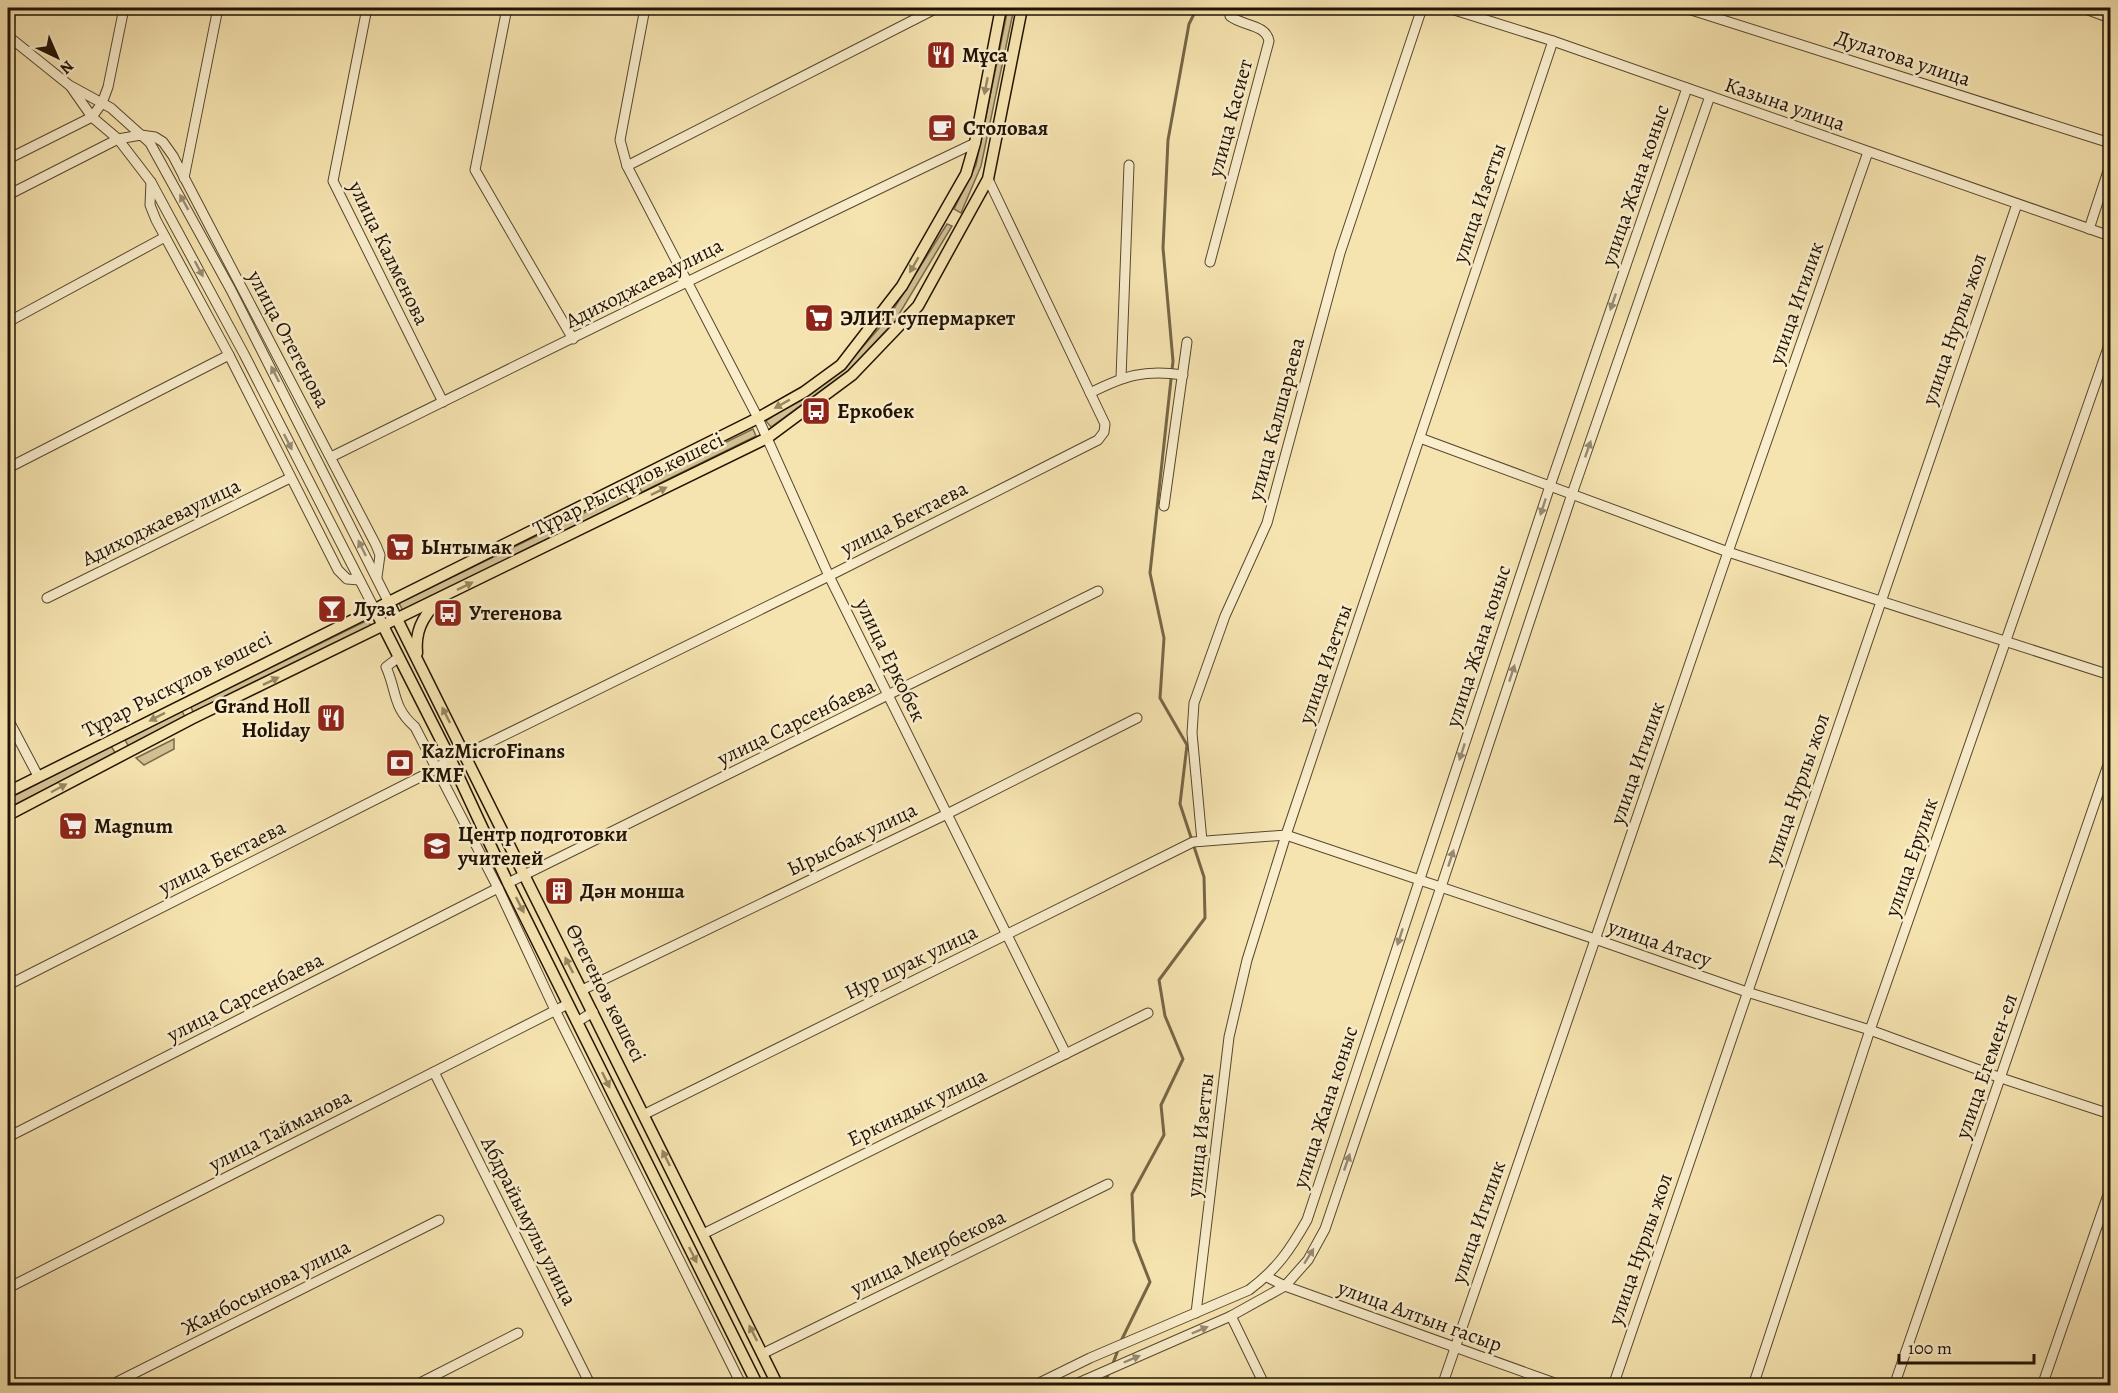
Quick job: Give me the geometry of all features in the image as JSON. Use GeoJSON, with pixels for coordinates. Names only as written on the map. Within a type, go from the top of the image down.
{"type":"FeatureCollection","features":[{"type":"Feature","properties":{"kind":"main road","name":"Тұрар Рыскұлов көшесі"},"geometry":{"type":"LineString","coordinates":[[8,792],[758,418],[804,392],[841,364],[902,286],[966,174],[975,143],[1001,8]]}},
{"type":"Feature","properties":{"kind":"main road","name":"Тұрар Рыскұлов көшесі"},"geometry":{"type":"LineString","coordinates":[[8,815],[191,719],[767,438],[852,375],[918,306],[988,179],[1022,8]]}},
{"type":"Feature","properties":{"kind":"main road"},"geometry":{"type":"LineString","coordinates":[[945,211],[964,222]]}},
{"type":"Feature","properties":{"kind":"main road"},"geometry":{"type":"LineString","coordinates":[[630,481],[640,500]]}},
{"type":"Feature","properties":{"kind":"main road"},"geometry":{"type":"LineString","coordinates":[[418,659],[415,639],[419,626],[440,598]]}},
{"type":"Feature","properties":{"kind":"main road","name":"Өтегенов көшесі"},"geometry":{"type":"LineString","coordinates":[[388,601],[764,1353],[778,1386]]}},
{"type":"Feature","properties":{"kind":"main road","name":"Өтегенов көшесі"},"geometry":{"type":"LineString","coordinates":[[374,608],[758,1386]]}},
{"type":"Feature","properties":{"kind":"main road"},"geometry":{"type":"LineString","coordinates":[[183,704],[191,719]]}},
{"type":"Feature","properties":{"kind":"main road"},"geometry":{"type":"LineString","coordinates":[[117,737],[127,753]]}},
{"type":"Feature","properties":{"kind":"street"},"geometry":{"type":"LineString","coordinates":[[8,159],[92,117],[102,103],[108,87],[124,8]]}},
{"type":"Feature","properties":{"kind":"street"},"geometry":{"type":"LineString","coordinates":[[184,178],[218,8]]}},
{"type":"Feature","properties":{"kind":"street","name":"улица Калменова"},"geometry":{"type":"LineString","coordinates":[[367,8],[333,181],[443,402]]}},
{"type":"Feature","properties":{"kind":"street"},"geometry":{"type":"LineString","coordinates":[[507,8],[475,171],[573,339]]}},
{"type":"Feature","properties":{"kind":"street","name":"улица Еркобек"},"geometry":{"type":"LineString","coordinates":[[645,8],[620,140],[627,166],[758,418],[829,576],[1065,1054]]}},
{"type":"Feature","properties":{"kind":"street"},"geometry":{"type":"LineString","coordinates":[[627,166],[937,8]]}},
{"type":"Feature","properties":{"kind":"street","name":"улица Касиет"},"geometry":{"type":"LineString","coordinates":[[1210,262],[1269,41],[1264,31],[1234,20],[1230,16],[1229,8]]}},
{"type":"Feature","properties":{"kind":"street","name":"улица Калшараева"},"geometry":{"type":"LineString","coordinates":[[1198,841],[1192,733],[1194,703],[1225,616],[1267,523],[1340,253],[1422,8]]}},
{"type":"Feature","properties":{"kind":"street","name":"Казына улица"},"geometry":{"type":"LineString","coordinates":[[1448,8],[1552,41],[2110,236]]}},
{"type":"Feature","properties":{"kind":"street","name":"Дулатова улица"},"geometry":{"type":"LineString","coordinates":[[1685,8],[2110,143]]}},
{"type":"Feature","properties":{"kind":"street"},"geometry":{"type":"LineString","coordinates":[[2083,8],[2110,18]]}},
{"type":"Feature","properties":{"kind":"street","name":"улица Отегенова"},"geometry":{"type":"LineString","coordinates":[[8,36],[69,85],[102,103],[126,121],[150,143],[231,290],[388,601]]}},
{"type":"Feature","properties":{"kind":"street","name":"улица Изетты"},"geometry":{"type":"LineString","coordinates":[[1196,1313],[1229,1037],[1247,960],[1286,835],[1552,41]]}},
{"type":"Feature","properties":{"kind":"street","name":"улица Отегенова"},"geometry":{"type":"LineString","coordinates":[[69,85],[92,117],[118,139],[152,183],[374,608]]}},
{"type":"Feature","properties":{"kind":"street","name":"улица Жана коныс"},"geometry":{"type":"LineString","coordinates":[[1033,1386],[1090,1358],[1250,1290],[1267,1277],[1289,1252],[1308,1216],[1550,486],[1687,88]]}},
{"type":"Feature","properties":{"kind":"street","name":"улица Жана коныс"},"geometry":{"type":"LineString","coordinates":[[1071,1386],[1231,1316],[1286,1286],[1308,1260],[1328,1218],[1442,887],[1572,494],[1710,96]]}},
{"type":"Feature","properties":{"kind":"street"},"geometry":{"type":"LineString","coordinates":[[8,195],[118,139],[141,135]]}},
{"type":"Feature","properties":{"kind":"street","name":"улица Отегенова"},"geometry":{"type":"LineString","coordinates":[[141,135],[155,137],[163,142],[184,178],[380,555],[376,577]]}},
{"type":"Feature","properties":{"kind":"street","name":"Адиходжаеваулица"},"geometry":{"type":"LineString","coordinates":[[331,457],[688,280],[975,143]]}},
{"type":"Feature","properties":{"kind":"street","name":"улица Игилик"},"geometry":{"type":"LineString","coordinates":[[1442,1386],[1728,552],[1868,152]]}},
{"type":"Feature","properties":{"kind":"street"},"geometry":{"type":"LineString","coordinates":[[1121,378],[1129,165]]}},
{"type":"Feature","properties":{"kind":"street"},"geometry":{"type":"LineString","coordinates":[[2089,229],[2110,165]]}},
{"type":"Feature","properties":{"kind":"street","name":"улица Бектаева"},"geometry":{"type":"LineString","coordinates":[[466,754],[829,576],[1098,440],[1104,432],[1105,424],[988,179]]}},
{"type":"Feature","properties":{"kind":"street","name":"улица Отегенова"},"geometry":{"type":"LineString","coordinates":[[152,183],[150,205],[229,355],[290,478],[338,570],[347,579],[359,580]]}},
{"type":"Feature","properties":{"kind":"street","name":"улица Нурлы жол"},"geometry":{"type":"LineString","coordinates":[[1613,1386],[2017,204]]}},
{"type":"Feature","properties":{"kind":"street"},"geometry":{"type":"LineString","coordinates":[[8,322],[165,237]]}},
{"type":"Feature","properties":{"kind":"street"},"geometry":{"type":"LineString","coordinates":[[1164,506],[1187,342]]}},
{"type":"Feature","properties":{"kind":"street","name":"улица Ерулик"},"geometry":{"type":"LineString","coordinates":[[1753,1386],[1870,1030],[2110,342]]}},
{"type":"Feature","properties":{"kind":"street"},"geometry":{"type":"LineString","coordinates":[[8,468],[229,355]]}},
{"type":"Feature","properties":{"kind":"street"},"geometry":{"type":"LineString","coordinates":[[1090,393],[1121,378],[1155,372],[1183,375]]}},
{"type":"Feature","properties":{"kind":"street"},"geometry":{"type":"LineString","coordinates":[[1420,438],[1728,552],[2110,675]]}},
{"type":"Feature","properties":{"kind":"street","name":"Адиходжаеваулица"},"geometry":{"type":"LineString","coordinates":[[47,598],[290,478]]}},
{"type":"Feature","properties":{"kind":"street","name":"улица Сарсенбаева"},"geometry":{"type":"LineString","coordinates":[[508,883],[1098,591]]}},
{"type":"Feature","properties":{"kind":"street"},"geometry":{"type":"LineString","coordinates":[[399,657],[386,667],[391,679],[393,694],[405,718],[416,727],[498,888],[555,1010],[742,1386]]}},
{"type":"Feature","properties":{"kind":"street","name":"Ырысбак улица"},"geometry":{"type":"LineString","coordinates":[[582,990],[947,814],[1137,718]]}},
{"type":"Feature","properties":{"kind":"street"},"geometry":{"type":"LineString","coordinates":[[8,719],[38,776]]}},
{"type":"Feature","properties":{"kind":"street","name":"улица Бектаева"},"geometry":{"type":"LineString","coordinates":[[8,985],[436,769],[450,758]]}},
{"type":"Feature","properties":{"kind":"street","name":"улица Егемен-ел"},"geometry":{"type":"LineString","coordinates":[[1894,1386],[2110,759]]}},
{"type":"Feature","properties":{"kind":"street","name":"улица Атасу"},"geometry":{"type":"LineString","coordinates":[[1198,841],[1286,835],[1747,992],[1870,1030],[2001,1078],[2110,1114]]}},
{"type":"Feature","properties":{"kind":"street","name":"Нур шуак улица"},"geometry":{"type":"LineString","coordinates":[[645,1114],[1198,841]]}},
{"type":"Feature","properties":{"kind":"street","name":"улица Сарсенбаева"},"geometry":{"type":"LineString","coordinates":[[8,1137],[498,888]]}},
{"type":"Feature","properties":{"kind":"street","name":"улица Тайманова"},"geometry":{"type":"LineString","coordinates":[[8,1288],[568,1004]]}},
{"type":"Feature","properties":{"kind":"street"},"geometry":{"type":"LineString","coordinates":[[577,1022],[593,1012]]}},
{"type":"Feature","properties":{"kind":"street","name":"Еркиндык улица"},"geometry":{"type":"LineString","coordinates":[[703,1234],[1148,1013]]}},
{"type":"Feature","properties":{"kind":"street","name":"Абдрайымулы улица"},"geometry":{"type":"LineString","coordinates":[[434,1072],[591,1386]]}},
{"type":"Feature","properties":{"kind":"street","name":"улица Меирбекова"},"geometry":{"type":"LineString","coordinates":[[764,1353],[1108,1184]]}},
{"type":"Feature","properties":{"kind":"street"},"geometry":{"type":"LineString","coordinates":[[2042,1386],[2110,1189]]}},
{"type":"Feature","properties":{"kind":"street","name":"улица Жана коныс"},"geometry":{"type":"LineString","coordinates":[[1308,1216],[1328,1218]]}},
{"type":"Feature","properties":{"kind":"street","name":"Жанбосынова улица"},"geometry":{"type":"LineString","coordinates":[[109,1386],[439,1220]]}},
{"type":"Feature","properties":{"kind":"street","name":"улица Алтын гасыр"},"geometry":{"type":"LineString","coordinates":[[1267,1277],[1454,1348],[1563,1386]]}},
{"type":"Feature","properties":{"kind":"street"},"geometry":{"type":"LineString","coordinates":[[1231,1316],[1265,1386]]}},
{"type":"Feature","properties":{"kind":"street"},"geometry":{"type":"LineString","coordinates":[[414,1386],[518,1334]]}},
{"type":"Feature","properties":{"kind":"shaded area"},"geometry":{"type":"Polygon","coordinates":[[[1008,8],[1014,8],[981,166],[961,213],[954,209],[976,165],[1008,8]]]}},
{"type":"Feature","properties":{"kind":"shaded area"},"geometry":{"type":"Polygon","coordinates":[[[947,224],[952,226],[895,321],[848,371],[771,427],[766,421],[845,367],[888,318],[947,224]]]}},
{"type":"Feature","properties":{"kind":"shaded area"},"geometry":{"type":"Polygon","coordinates":[[[753,429],[756,436],[642,492],[638,485],[753,429]]]}},
{"type":"Feature","properties":{"kind":"shaded area"},"geometry":{"type":"Polygon","coordinates":[[[625,493],[629,500],[403,611],[399,603],[625,493]]]}},
{"type":"Feature","properties":{"kind":"shaded area"},"geometry":{"type":"Polygon","coordinates":[[[368,620],[371,627],[194,714],[191,707],[368,620]]]}},
{"type":"Feature","properties":{"kind":"shaded area"},"geometry":{"type":"Polygon","coordinates":[[[182,711],[185,717],[129,747],[125,740],[182,711]]]}},
{"type":"Feature","properties":{"kind":"shaded area"},"geometry":{"type":"Polygon","coordinates":[[[174,739],[174,749],[144,765],[136,758],[174,739]]]}},
{"type":"Feature","properties":{"kind":"shaded area"},"geometry":{"type":"Polygon","coordinates":[[[111,746],[116,754],[8,808],[8,799],[111,746]]]}},
{"type":"Feature","properties":{"kind":"waterway"},"geometry":{"type":"LineString","coordinates":[[1121,1341],[1150,1282],[1134,1241],[1132,1194],[1164,1135],[1161,1105],[1183,1059],[1165,1016],[1159,980],[1205,918],[1204,877],[1180,804],[1187,745],[1160,698],[1164,638],[1150,573],[1173,361],[1163,248],[1168,140],[1189,24],[1197,8]]}},
{"type":"Feature","properties":{"kind":"waterway"},"geometry":{"type":"LineString","coordinates":[[1112,1366],[1118,1350]]}},
{"type":"Feature","properties":{"kind":"waterway"},"geometry":{"type":"LineString","coordinates":[[1104,1386],[1109,1372]]}},
{"type":"Feature","properties":{"kind":"place","name":"Мұса"},"geometry":{"type":"Point","coordinates":[941,55]}},
{"type":"Feature","properties":{"kind":"place","name":"Столовая"},"geometry":{"type":"Point","coordinates":[942,128]}},
{"type":"Feature","properties":{"kind":"place","name":"ЭЛИТ супермаркет"},"geometry":{"type":"Point","coordinates":[819,318]}},
{"type":"Feature","properties":{"kind":"place","name":"Еркобек"},"geometry":{"type":"Point","coordinates":[816,411]}},
{"type":"Feature","properties":{"kind":"place","name":"Ынтымак"},"geometry":{"type":"Point","coordinates":[400,547]}},
{"type":"Feature","properties":{"kind":"place","name":"Луза"},"geometry":{"type":"Point","coordinates":[332,609]}},
{"type":"Feature","properties":{"kind":"place","name":"Утегенова"},"geometry":{"type":"Point","coordinates":[448,613]}},
{"type":"Feature","properties":{"kind":"place","name":"Grand Holl Holiday"},"geometry":{"type":"Point","coordinates":[331,718]}},
{"type":"Feature","properties":{"kind":"place","name":"KazMicroFinans KMF"},"geometry":{"type":"Point","coordinates":[400,763]}},
{"type":"Feature","properties":{"kind":"place","name":"Magnum"},"geometry":{"type":"Point","coordinates":[73,826]}},
{"type":"Feature","properties":{"kind":"place","name":"Центр подготовки учителей"},"geometry":{"type":"Point","coordinates":[437,846]}},
{"type":"Feature","properties":{"kind":"place","name":"Дән монша"},"geometry":{"type":"Point","coordinates":[559,891]}}]}
